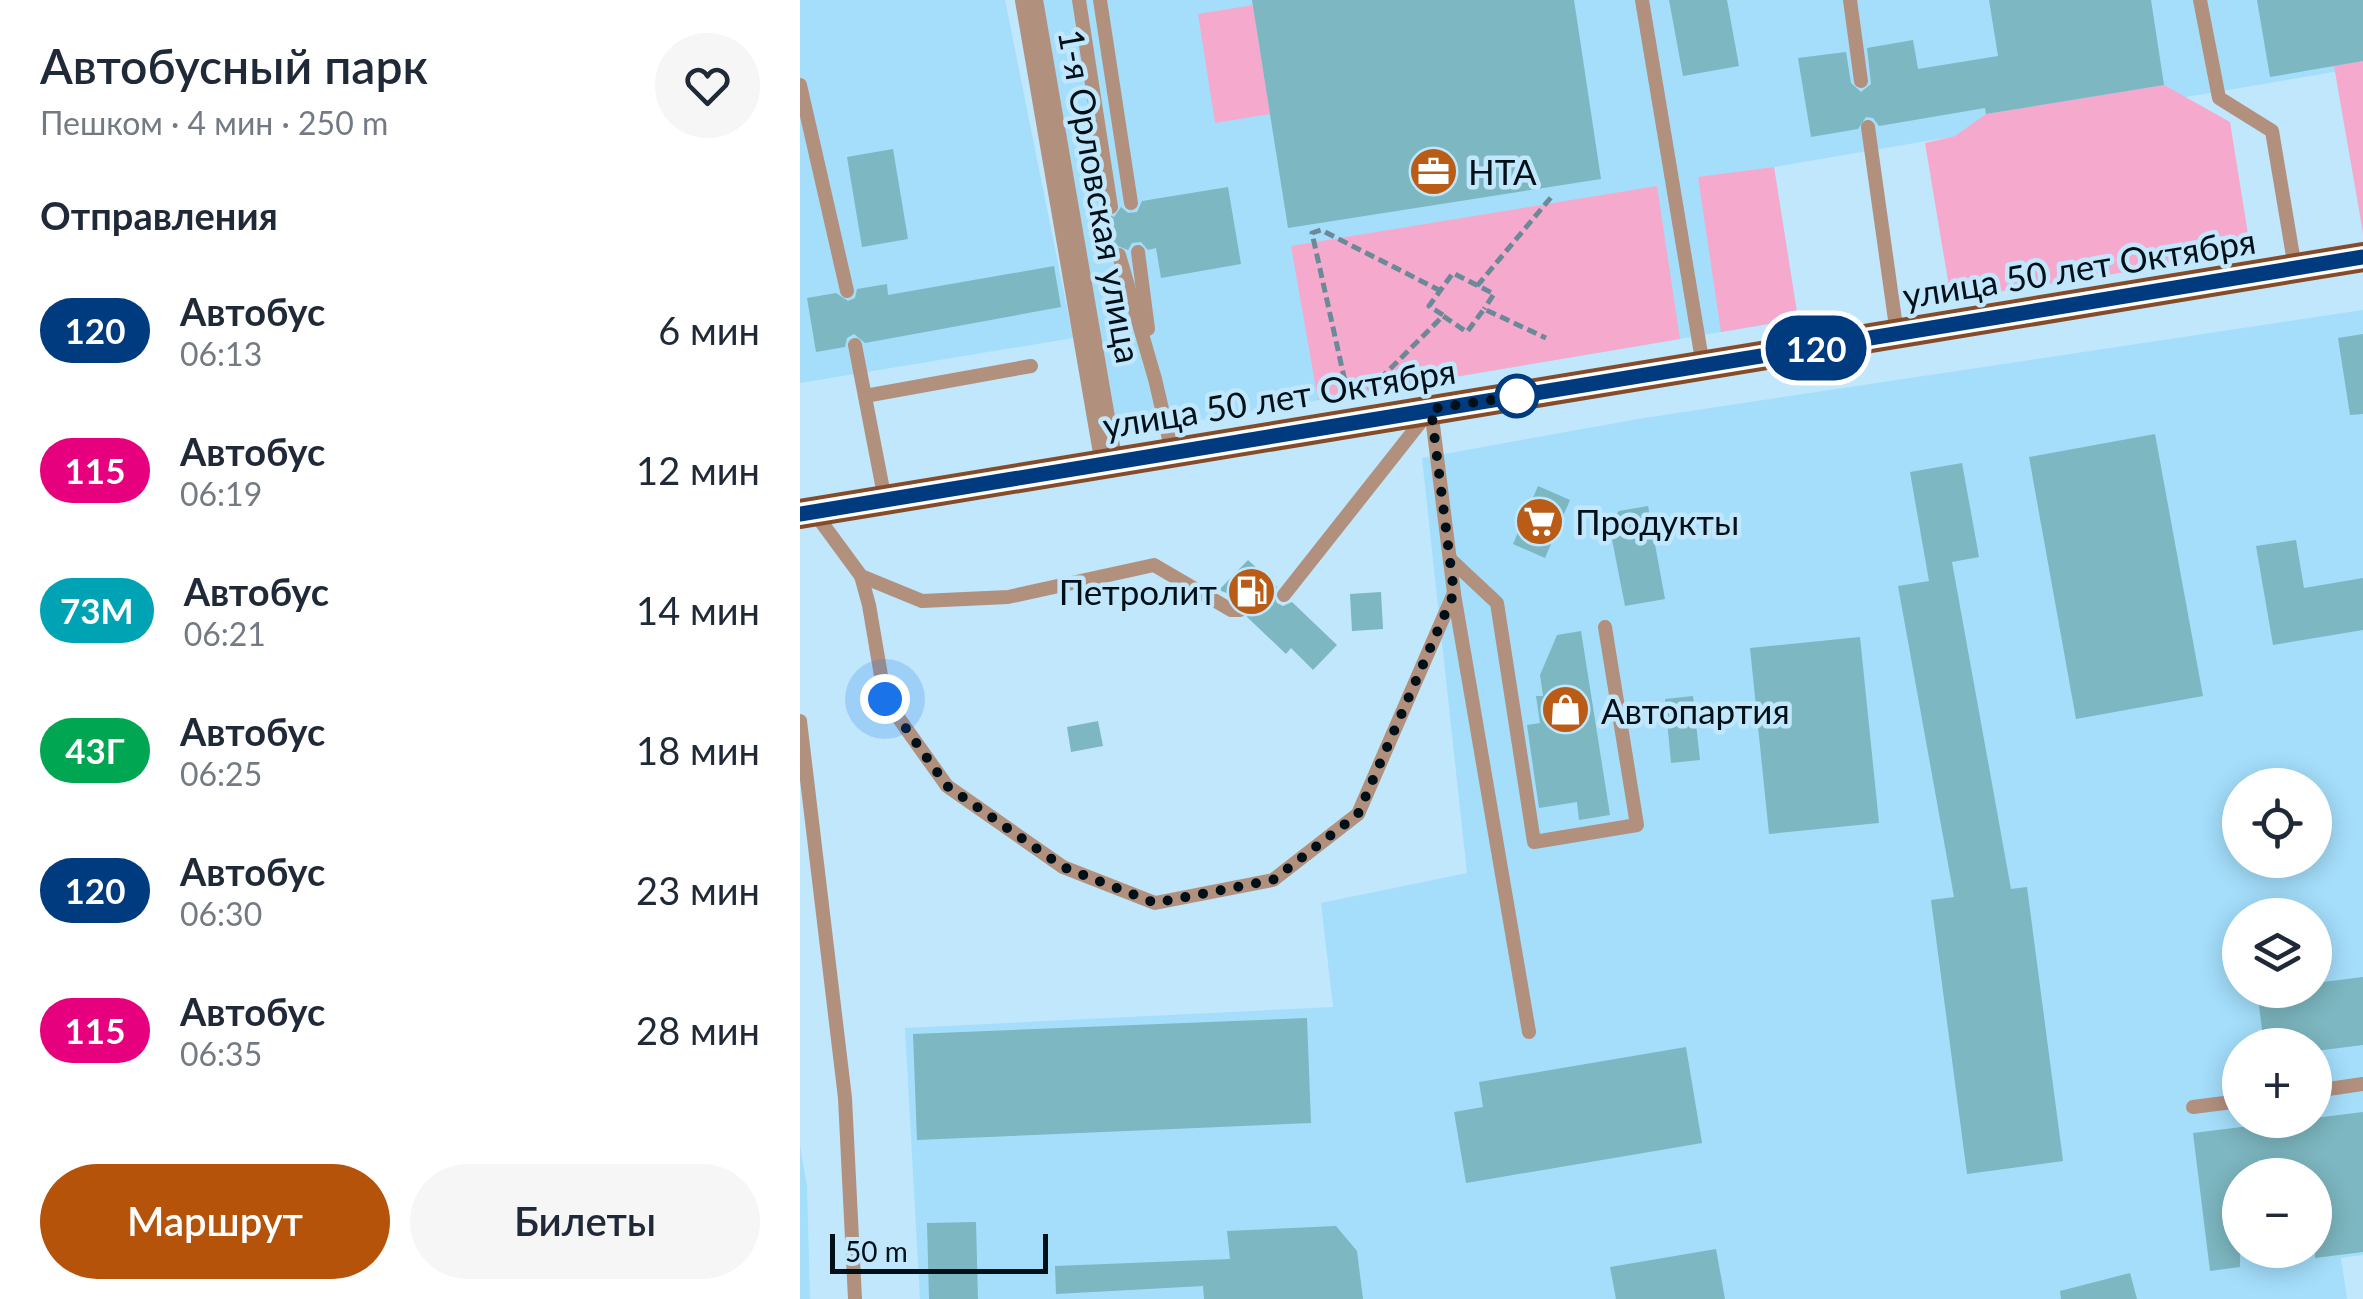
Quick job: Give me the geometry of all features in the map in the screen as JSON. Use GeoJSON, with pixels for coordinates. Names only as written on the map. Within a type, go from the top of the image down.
{"type":"FeatureCollection","features":[{"type":"Feature","properties":{"kind":"main road","name":"улица 50 лет Октября"},"geometry":{"type":"LineString","coordinates":[[807,513],[2363,257]]}},
{"type":"Feature","properties":{"kind":"street","name":"1-я Орловская улица"},"geometry":{"type":"LineString","coordinates":[[1029,0],[1109,464]]}},
{"type":"Feature","properties":{"kind":"lane"},"geometry":{"type":"LineString","coordinates":[[1079,0],[1111,207]]}},
{"type":"Feature","properties":{"kind":"lane"},"geometry":{"type":"LineString","coordinates":[[1100,0],[1131,203]]}},
{"type":"Feature","properties":{"kind":"lane"},"geometry":{"type":"LineString","coordinates":[[1642,0],[1703,366]]}},
{"type":"Feature","properties":{"kind":"lane"},"geometry":{"type":"LineString","coordinates":[[1850,0],[1862,81]]}},
{"type":"Feature","properties":{"kind":"lane"},"geometry":{"type":"LineString","coordinates":[[2200,0],[2218,98],[2272,131],[2296,268]]}},
{"type":"Feature","properties":{"kind":"lane"},"geometry":{"type":"LineString","coordinates":[[800,85],[847,291]]}},
{"type":"Feature","properties":{"kind":"lane"},"geometry":{"type":"LineString","coordinates":[[1868,128],[1897,335]]}},
{"type":"Feature","properties":{"kind":"lane"},"geometry":{"type":"LineString","coordinates":[[1138,252],[1155,379]]}},
{"type":"Feature","properties":{"kind":"lane"},"geometry":{"type":"LineString","coordinates":[[1119,255],[1172,453]]}},
{"type":"Feature","properties":{"kind":"lane"},"geometry":{"type":"LineString","coordinates":[[856,345],[885,500]]}},
{"type":"Feature","properties":{"kind":"lane"},"geometry":{"type":"LineString","coordinates":[[865,396],[1031,366]]}},
{"type":"Feature","properties":{"kind":"lane"},"geometry":{"type":"LineString","coordinates":[[1431,409],[1454,593],[1530,1032]]}},
{"type":"Feature","properties":{"kind":"lane"},"geometry":{"type":"LineString","coordinates":[[1284,595],[1431,409]]}},
{"type":"Feature","properties":{"kind":"lane"},"geometry":{"type":"LineString","coordinates":[[807,513],[861,576],[870,605],[885,699],[947,786],[1063,867],[1155,903],[1273,880],[1358,814],[1454,593]]}},
{"type":"Feature","properties":{"kind":"lane"},"geometry":{"type":"LineString","coordinates":[[1450,558],[1497,603],[1534,842],[1637,825],[1606,626]]}},
{"type":"Feature","properties":{"kind":"lane"},"geometry":{"type":"LineString","coordinates":[[861,576],[922,602],[1008,597],[1154,565],[1231,610],[1240,610]]}},
{"type":"Feature","properties":{"kind":"lane"},"geometry":{"type":"LineString","coordinates":[[800,722],[845,1098],[855,1299]]}},
{"type":"Feature","properties":{"kind":"lane"},"geometry":{"type":"LineString","coordinates":[[2332,1088],[2363,1084]]}},
{"type":"Feature","properties":{"kind":"lane"},"geometry":{"type":"LineString","coordinates":[[2194,1107],[2222,1103]]}},
{"type":"Feature","properties":{"kind":"path"},"geometry":{"type":"LineString","coordinates":[[1478,286],[1552,195]]}},
{"type":"Feature","properties":{"kind":"path"},"geometry":{"type":"LineString","coordinates":[[1348,395],[1312,233],[1321,230],[1441,290]]}},
{"type":"Feature","properties":{"kind":"path"},"geometry":{"type":"LineString","coordinates":[[1453,273],[1478,286],[1494,294],[1467,332],[1429,306],[1453,273]]}},
{"type":"Feature","properties":{"kind":"path"},"geometry":{"type":"LineString","coordinates":[[1484,309],[1546,338]]}},
{"type":"Feature","properties":{"kind":"path"},"geometry":{"type":"LineString","coordinates":[[1367,392],[1443,316]]}},
{"type":"Feature","properties":{"kind":"shaded area"},"geometry":{"type":"Polygon","coordinates":[[[800,0],[1005,0],[1073,338],[800,383],[800,0]]]}},
{"type":"Feature","properties":{"kind":"shaded area"},"geometry":{"type":"Polygon","coordinates":[[[1043,0],[2363,0],[2363,67],[1774,167],[1798,319],[1118,434],[1043,0]]]}},
{"type":"Feature","properties":{"kind":"shaded area"},"geometry":{"type":"Polygon","coordinates":[[[1253,5],[1270,114],[1215,123],[1198,14],[1253,5]]]}},
{"type":"Feature","properties":{"kind":"shaded area"},"geometry":{"type":"Polygon","coordinates":[[[2363,61],[2363,233],[2334,66],[2363,61]]]}},
{"type":"Feature","properties":{"kind":"shaded area"},"geometry":{"type":"Polygon","coordinates":[[[2164,85],[2230,122],[2251,253],[1951,299],[1925,143],[1955,136],[1986,114],[2164,85]]]}},
{"type":"Feature","properties":{"kind":"shaded area"},"geometry":{"type":"Polygon","coordinates":[[[1774,167],[1798,319],[1721,332],[1698,177],[1774,167]]]}},
{"type":"Feature","properties":{"kind":"shaded area"},"geometry":{"type":"Polygon","coordinates":[[[1657,186],[1680,339],[1318,400],[1291,246],[1657,186]]]}},
{"type":"Feature","properties":{"kind":"shaded area"},"geometry":{"type":"Polygon","coordinates":[[[2363,310],[2363,1255],[2341,1258],[2347,1299],[920,1299],[905,1028],[1333,1007],[1321,903],[1467,873],[1422,458],[1644,418],[2363,310]]]}},
{"type":"Feature","properties":{"kind":"shaded area"},"geometry":{"type":"Polygon","coordinates":[[[800,1146],[807,1186],[810,1299],[800,1299],[800,1146]]]}},
{"type":"Feature","properties":{"kind":"building"},"geometry":{"type":"Polygon","coordinates":[[[1252,0],[1574,0],[1601,179],[1288,228],[1252,0]]]}},
{"type":"Feature","properties":{"kind":"building"},"geometry":{"type":"Polygon","coordinates":[[[1669,0],[1727,0],[1739,66],[1683,76],[1669,0]]]}},
{"type":"Feature","properties":{"kind":"building"},"geometry":{"type":"Polygon","coordinates":[[[1989,0],[2151,0],[2164,85],[1986,114],[1985,108],[1879,126],[1873,118],[1866,117],[1858,129],[1811,137],[1798,58],[1846,52],[1851,83],[1861,92],[1871,84],[1867,48],[1913,40],[1918,69],[1998,56],[1989,0]]]}},
{"type":"Feature","properties":{"kind":"building"},"geometry":{"type":"Polygon","coordinates":[[[2257,0],[2363,0],[2363,61],[2270,77],[2257,0]]]}},
{"type":"Feature","properties":{"kind":"building"},"geometry":{"type":"Polygon","coordinates":[[[893,149],[908,239],[862,247],[847,157],[893,149]]]}},
{"type":"Feature","properties":{"kind":"building"},"geometry":{"type":"Polygon","coordinates":[[[1228,187],[1241,264],[1161,278],[1156,248],[1148,250],[1141,242],[1132,243],[1128,250],[1115,245],[1105,257],[1097,209],[1114,217],[1121,207],[1128,213],[1137,212],[1142,201],[1228,187]]]}},
{"type":"Feature","properties":{"kind":"building"},"geometry":{"type":"Polygon","coordinates":[[[1054,266],[1061,307],[865,343],[854,334],[847,338],[845,347],[816,352],[807,298],[836,293],[848,301],[855,298],[857,289],[887,284],[888,295],[1054,266]]]}},
{"type":"Feature","properties":{"kind":"building"},"geometry":{"type":"Polygon","coordinates":[[[2363,334],[2363,414],[2350,415],[2338,338],[2363,334]]]}},
{"type":"Feature","properties":{"kind":"building"},"geometry":{"type":"Polygon","coordinates":[[[2155,434],[2203,696],[2076,719],[2029,457],[2155,434]]]}},
{"type":"Feature","properties":{"kind":"building"},"geometry":{"type":"Polygon","coordinates":[[[1962,463],[1979,557],[1952,562],[2011,889],[2027,887],[2063,1161],[1967,1174],[1931,900],[1954,897],[1898,586],[1929,581],[1910,472],[1962,463]]]}},
{"type":"Feature","properties":{"kind":"building"},"geometry":{"type":"Polygon","coordinates":[[[1538,486],[1570,500],[1545,558],[1513,544],[1538,486]]]}},
{"type":"Feature","properties":{"kind":"building"},"geometry":{"type":"Polygon","coordinates":[[[1648,506],[1665,599],[1625,606],[1609,524],[1619,511],[1648,506]]]}},
{"type":"Feature","properties":{"kind":"building"},"geometry":{"type":"Polygon","coordinates":[[[2296,540],[2304,588],[2363,578],[2363,630],[2273,645],[2256,546],[2296,540]]]}},
{"type":"Feature","properties":{"kind":"building"},"geometry":{"type":"Polygon","coordinates":[[[1248,560],[1277,587],[1273,594],[1277,603],[1283,606],[1292,602],[1337,645],[1313,670],[1291,648],[1286,654],[1247,617],[1250,609],[1246,601],[1219,590],[1248,560]]]}},
{"type":"Feature","properties":{"kind":"building"},"geometry":{"type":"Polygon","coordinates":[[[1381,592],[1383,629],[1352,631],[1350,594],[1381,592]]]}},
{"type":"Feature","properties":{"kind":"building","name":"Автопартия"},"geometry":{"type":"Polygon","coordinates":[[[1581,631],[1610,815],[1579,820],[1577,802],[1539,808],[1527,725],[1540,723],[1536,696],[1543,696],[1540,675],[1557,635],[1581,631]]]}},
{"type":"Feature","properties":{"kind":"building"},"geometry":{"type":"Polygon","coordinates":[[[1860,637],[1879,823],[1769,834],[1750,648],[1860,637]]]}},
{"type":"Feature","properties":{"kind":"building"},"geometry":{"type":"Polygon","coordinates":[[[1693,696],[1700,760],[1671,763],[1665,699],[1693,696]]]}},
{"type":"Feature","properties":{"kind":"building"},"geometry":{"type":"Polygon","coordinates":[[[1098,721],[1103,746],[1071,752],[1067,727],[1098,721]]]}},
{"type":"Feature","properties":{"kind":"building"},"geometry":{"type":"Polygon","coordinates":[[[2363,977],[2363,1045],[2332,1049],[2332,1028],[2262,1028],[2259,1008],[2332,1008],[2332,981],[2363,977]]]}},
{"type":"Feature","properties":{"kind":"building"},"geometry":{"type":"Polygon","coordinates":[[[1307,1018],[1311,1123],[917,1140],[913,1034],[1307,1018]]]}},
{"type":"Feature","properties":{"kind":"building"},"geometry":{"type":"Polygon","coordinates":[[[1686,1047],[1702,1143],[1466,1183],[1454,1112],[1483,1107],[1479,1082],[1686,1047]]]}},
{"type":"Feature","properties":{"kind":"building"},"geometry":{"type":"Polygon","coordinates":[[[2363,1112],[2363,1252],[2332,1256],[2332,1158],[2222,1158],[2222,1268],[2232,1268],[2210,1271],[2193,1133],[2222,1129],[2222,1138],[2332,1138],[2332,1116],[2363,1112]]]}},
{"type":"Feature","properties":{"kind":"building"},"geometry":{"type":"Polygon","coordinates":[[[976,1222],[978,1299],[929,1299],[927,1223],[976,1222]]]}},
{"type":"Feature","properties":{"kind":"building"},"geometry":{"type":"Polygon","coordinates":[[[1336,1226],[1357,1251],[1363,1299],[1204,1299],[1203,1286],[1056,1294],[1055,1266],[1230,1259],[1227,1231],[1336,1226]]]}},
{"type":"Feature","properties":{"kind":"building"},"geometry":{"type":"Polygon","coordinates":[[[1716,1249],[1725,1299],[1616,1299],[1610,1267],[1716,1249]]]}},
{"type":"Feature","properties":{"kind":"building"},"geometry":{"type":"Polygon","coordinates":[[[2130,1273],[2137,1299],[2061,1299],[2060,1291],[2130,1273]]]}},
{"type":"Feature","properties":{"kind":"bus line","name":"120"},"geometry":{"type":"LineString","coordinates":[[800,514],[2363,257]]}},
{"type":"Feature","properties":{"kind":"place","name":"НТА"},"geometry":{"type":"Point","coordinates":[1433,171]}},
{"type":"Feature","properties":{"kind":"place","name":"Продукты"},"geometry":{"type":"Point","coordinates":[1540,521]}},
{"type":"Feature","properties":{"kind":"place","name":"Петролит"},"geometry":{"type":"Point","coordinates":[1252,591]}},
{"type":"Feature","properties":{"kind":"place","name":"Автопартия"},"geometry":{"type":"Point","coordinates":[1566,710]}},
{"type":"Feature","properties":{"kind":"route"},"geometry":{"type":"LineString","coordinates":[[885,699],[947,786],[1063,867],[1155,903],[1273,880],[1358,814],[1454,593],[1431,409],[1517,396]]}}]}
